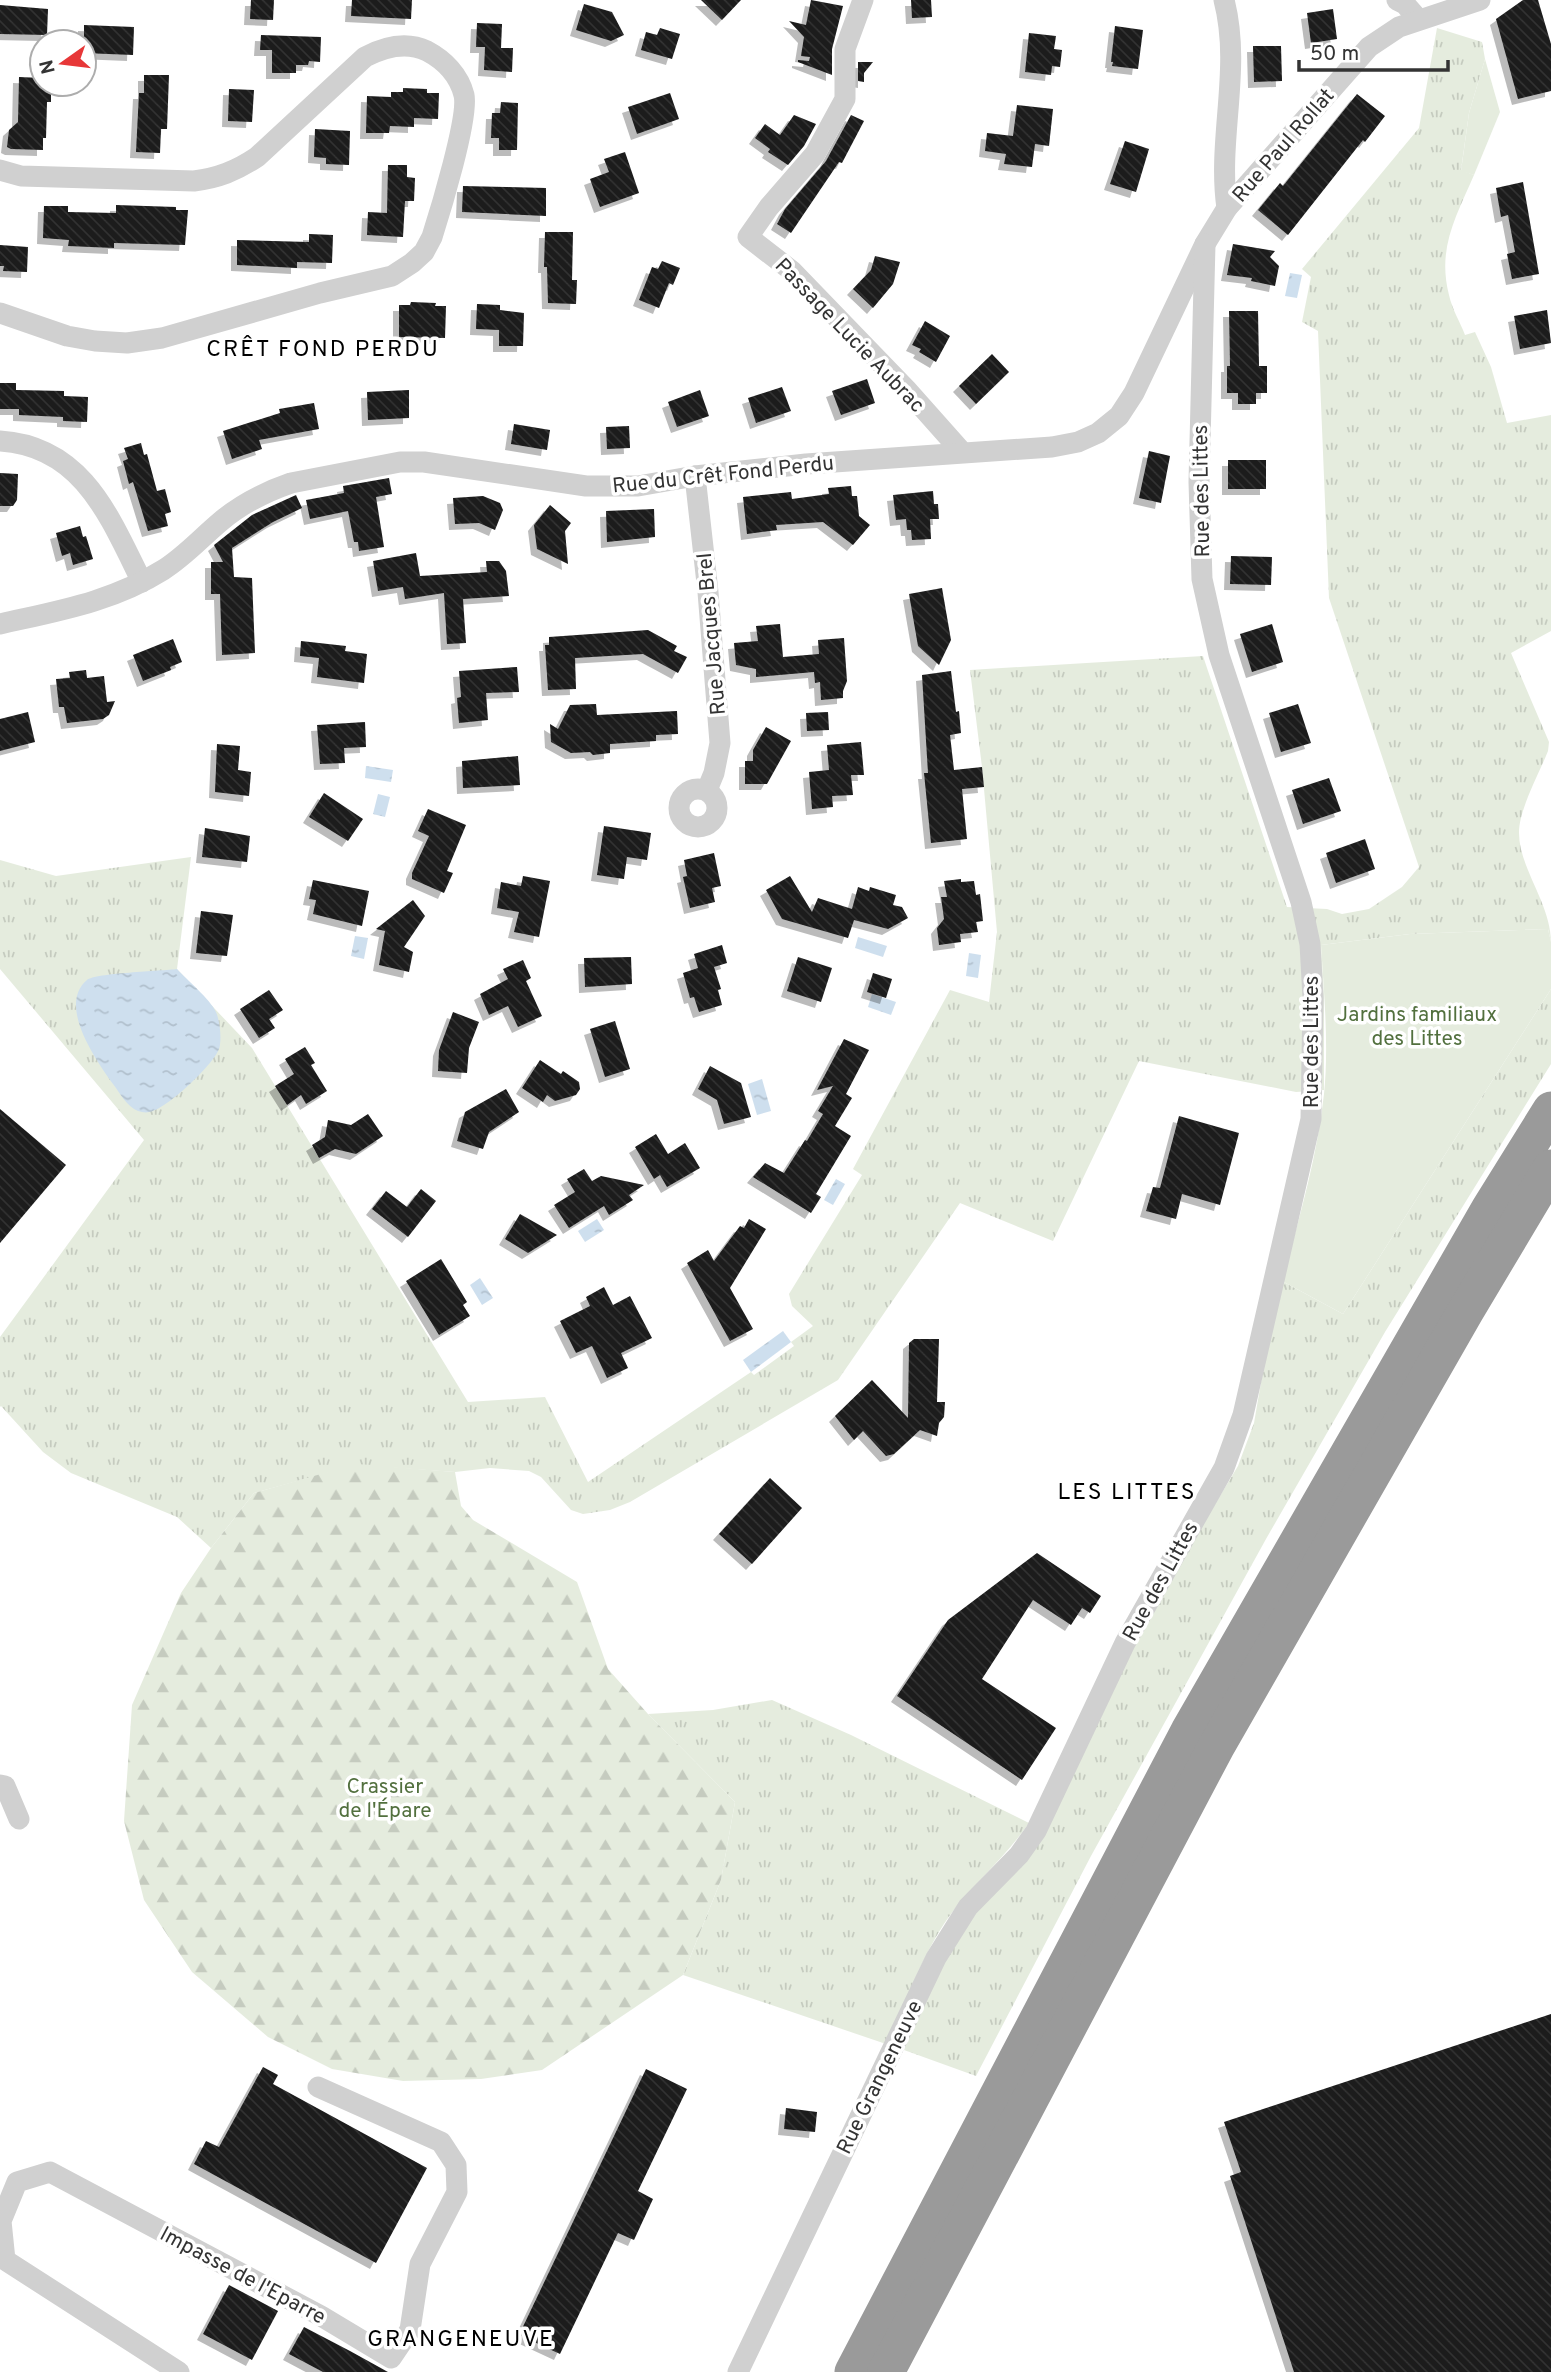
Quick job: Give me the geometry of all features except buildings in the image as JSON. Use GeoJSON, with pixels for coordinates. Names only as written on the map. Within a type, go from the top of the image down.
{"type":"FeatureCollection","features":[{"type":"Feature","properties":{"kind":"highway"},"geometry":{"type":"LineString","coordinates":[[852,2372],[1189,1731],[1483,1220],[1551,1110]]}},
{"type":"Feature","properties":{"kind":"highway"},"geometry":{"type":"LineString","coordinates":[[886,2372],[1216,1748],[1465,1312],[1551,1168]]}},
{"type":"Feature","properties":{"kind":"street","name":"Passage Lucie Aubrac"},"geometry":{"type":"LineString","coordinates":[[863,0],[845,48],[845,99],[815,154],[769,206],[748,237],[792,271],[906,389],[962,452]]}},
{"type":"Feature","properties":{"kind":"street"},"geometry":{"type":"LineString","coordinates":[[1224,0],[1232,50],[1224,174],[1227,208]]}},
{"type":"Feature","properties":{"kind":"street"},"geometry":{"type":"LineString","coordinates":[[1397,0],[1405,4],[1418,19]]}},
{"type":"Feature","properties":{"kind":"street","name":"Rue Paul Rollat"},"geometry":{"type":"LineString","coordinates":[[1205,244],[1227,208],[1369,47],[1382,36],[1418,19],[1480,0]]}},
{"type":"Feature","properties":{"kind":"street"},"geometry":{"type":"LineString","coordinates":[[0,170],[21,176],[194,181],[216,178],[257,157],[365,57],[379,49],[394,46],[419,48],[439,57],[457,77],[465,97],[463,120],[432,237],[424,252],[392,276],[320,293],[162,338],[127,343],[95,341],[67,335],[0,313]]}},
{"type":"Feature","properties":{"kind":"street","name":"Rue du Crêt Fond Perdu"},"geometry":{"type":"LineString","coordinates":[[0,624],[102,600],[142,582],[185,554],[236,510],[275,488],[290,482],[387,464],[424,462],[586,486],[612,487],[806,464],[1052,447],[1078,442],[1098,433],[1119,416],[1135,393],[1205,244]]}},
{"type":"Feature","properties":{"kind":"street","name":"Rue des Littes"},"geometry":{"type":"LineString","coordinates":[[1049,1802],[1125,1643],[1224,1468],[1243,1415],[1311,1119],[1313,998],[1306,923],[1219,655],[1202,579],[1199,456],[1205,244]]}},
{"type":"Feature","properties":{"kind":"street"},"geometry":{"type":"LineString","coordinates":[[0,441],[40,450],[72,468],[92,489],[108,514],[142,582]]}},
{"type":"Feature","properties":{"kind":"street","name":"Rue Jacques Brel"},"geometry":{"type":"LineString","coordinates":[[695,476],[720,743],[714,773],[707,790]]}},
{"type":"Feature","properties":{"kind":"street"},"geometry":{"type":"LineString","coordinates":[[0,1785],[5,1786],[19,1819]]}},
{"type":"Feature","properties":{"kind":"street","name":"Rue Grangeneuve"},"geometry":{"type":"LineString","coordinates":[[738,2372],[936,1958],[968,1907],[1029,1842],[1049,1802]]}},
{"type":"Feature","properties":{"kind":"street","name":"Impasse de l'Eparre"},"geometry":{"type":"LineString","coordinates":[[179,2372],[5,2260],[1,2221],[18,2182],[50,2172],[321,2316],[391,2358],[410,2330],[420,2264],[457,2192],[456,2165],[441,2143],[318,2087]]}},
{"type":"Feature","properties":{"kind":"green space"},"geometry":{"type":"Polygon","coordinates":[[[1437,28],[1482,42],[1485,59],[1469,113],[1461,170],[1474,175],[1455,219],[1447,247],[1445,262],[1450,300],[1465,335],[1475,332],[1491,367],[1507,423],[1551,415],[1551,631],[1511,653],[1549,742],[1548,751],[1522,813],[1519,833],[1524,859],[1546,914],[1551,942],[1548,929],[1410,934],[1321,945],[1324,1090],[1296,1092],[1139,1061],[1053,1241],[960,1203],[838,1380],[630,1502],[610,1510],[583,1514],[571,1510],[541,1477],[529,1471],[490,1468],[455,1472],[356,1465],[254,1493],[211,1548],[177,1517],[71,1473],[43,1452],[0,1407],[0,1337],[144,1140],[0,969],[0,860],[56,876],[191,857],[177,969],[252,1048],[468,1402],[545,1397],[588,1482],[751,1372],[754,1375],[794,1346],[791,1342],[813,1326],[792,1306],[789,1294],[862,1175],[853,1169],[950,990],[989,1002],[997,932],[970,670],[1203,656],[1287,907],[1327,909],[1342,914],[1369,909],[1402,887],[1419,867],[1329,598],[1318,331],[1302,322],[1311,277],[1302,269],[1419,128],[1437,28]]]}},
{"type":"Feature","properties":{"kind":"green space"},"geometry":{"type":"Polygon","coordinates":[[[1485,59],[1500,112],[1474,175],[1461,171],[1469,113],[1485,59]]]}},
{"type":"Feature","properties":{"kind":"green space","name":"Jardins familiaux des Littes"},"geometry":{"type":"Polygon","coordinates":[[[1548,929],[1551,942],[1551,989],[1343,1314],[1282,1281],[1312,1165],[1324,1094],[1326,1039],[1321,945],[1410,934],[1548,929]]]}},
{"type":"Feature","properties":{"kind":"green space"},"geometry":{"type":"Polygon","coordinates":[[[1551,989],[1551,1064],[1385,1332],[1266,1539],[1091,1856],[976,2076],[904,2050],[918,2011],[943,1962],[982,1903],[1022,1865],[1157,1600],[1238,1466],[1254,1423],[1282,1281],[1343,1314],[1551,989]]]}},
{"type":"Feature","properties":{"kind":"green space","name":"Crassier de l'Épare"},"geometry":{"type":"Polygon","coordinates":[[[356,1464],[455,1472],[461,1506],[473,1520],[577,1582],[608,1669],[648,1714],[735,1802],[721,1880],[683,1975],[542,2070],[481,2079],[403,2081],[332,2069],[268,2037],[192,1972],[144,1900],[124,1821],[132,1705],[181,1593],[211,1548],[254,1493],[356,1464]]]}},
{"type":"Feature","properties":{"kind":"green space"},"geometry":{"type":"Polygon","coordinates":[[[772,1700],[851,1735],[1029,1823],[948,1918],[922,1963],[886,2044],[683,1975],[721,1880],[735,1802],[648,1714],[713,1710],[772,1700]]]}},
{"type":"Feature","properties":{"kind":"water"},"geometry":{"type":"Polygon","coordinates":[[[1290,273],[1302,275],[1297,298],[1285,296],[1290,273]]]}},
{"type":"Feature","properties":{"kind":"water"},"geometry":{"type":"Polygon","coordinates":[[[366,766],[393,770],[391,782],[365,778],[366,766]]]}},
{"type":"Feature","properties":{"kind":"water"},"geometry":{"type":"Polygon","coordinates":[[[378,794],[390,797],[385,817],[373,814],[378,794]]]}},
{"type":"Feature","properties":{"kind":"water"},"geometry":{"type":"Polygon","coordinates":[[[355,936],[368,938],[364,959],[351,956],[355,936]]]}},
{"type":"Feature","properties":{"kind":"water"},"geometry":{"type":"Polygon","coordinates":[[[858,937],[887,946],[883,957],[855,948],[858,937]]]}},
{"type":"Feature","properties":{"kind":"water"},"geometry":{"type":"Polygon","coordinates":[[[969,953],[981,955],[978,978],[966,976],[969,953]]]}},
{"type":"Feature","properties":{"kind":"water"},"geometry":{"type":"Polygon","coordinates":[[[177,969],[216,1012],[220,1030],[219,1049],[188,1086],[166,1104],[146,1112],[138,1111],[124,1099],[89,1047],[78,1018],[76,1003],[79,991],[87,980],[93,978],[177,969]]]}},
{"type":"Feature","properties":{"kind":"water"},"geometry":{"type":"Polygon","coordinates":[[[872,994],[896,1002],[891,1015],[868,1007],[872,994]]]}},
{"type":"Feature","properties":{"kind":"water"},"geometry":{"type":"Polygon","coordinates":[[[762,1079],[771,1111],[757,1115],[748,1084],[762,1079]]]}},
{"type":"Feature","properties":{"kind":"water"},"geometry":{"type":"Polygon","coordinates":[[[836,1179],[845,1184],[833,1205],[824,1200],[836,1179]]]}},
{"type":"Feature","properties":{"kind":"water"},"geometry":{"type":"Polygon","coordinates":[[[597,1219],[604,1230],[585,1242],[578,1231],[597,1219]]]}},
{"type":"Feature","properties":{"kind":"water"},"geometry":{"type":"Polygon","coordinates":[[[480,1278],[493,1298],[482,1305],[470,1285],[480,1278]]]}},
{"type":"Feature","properties":{"kind":"water"},"geometry":{"type":"Polygon","coordinates":[[[783,1331],[791,1342],[751,1372],[743,1360],[783,1331]]]}},
{"type":"Feature","properties":{"kind":"district","name":"CRÊT FOND PERDU"},"geometry":{"type":"Point","coordinates":[323,348]}},
{"type":"Feature","properties":{"kind":"district","name":"LES LITTES"},"geometry":{"type":"Point","coordinates":[1127,1491]}},
{"type":"Feature","properties":{"kind":"district","name":"GRANGENEUVE"},"geometry":{"type":"Point","coordinates":[461,2338]}}]}
